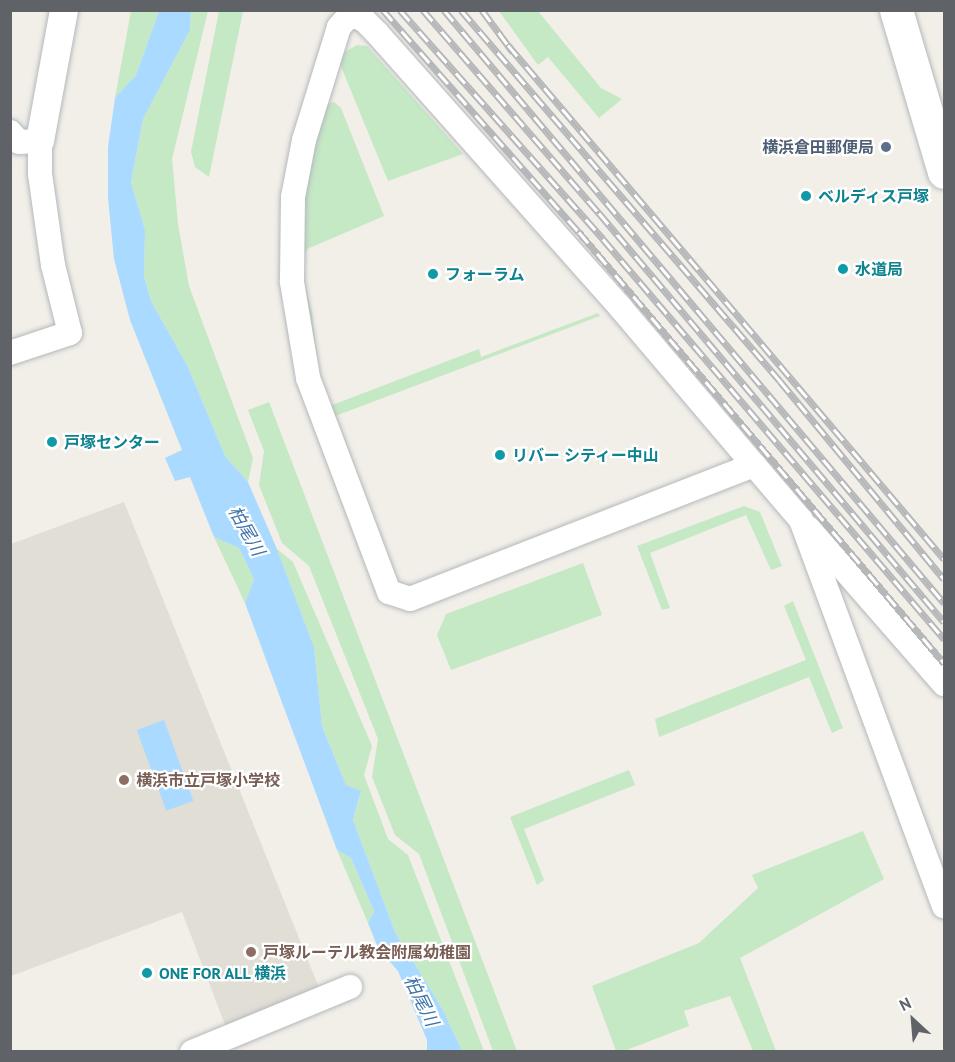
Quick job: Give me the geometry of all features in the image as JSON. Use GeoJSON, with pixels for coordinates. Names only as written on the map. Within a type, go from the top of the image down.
{"type":"FeatureCollection","features":[{"type":"Feature","properties":{"kind":"main road"},"geometry":{"type":"LineString","coordinates":[[896,10],[942,158]]}},
{"type":"Feature","properties":{"kind":"street"},"geometry":{"type":"LineString","coordinates":[[11,352],[70,333],[53,265],[40,174],[40,141],[64,10]]}},
{"type":"Feature","properties":{"kind":"street"},"geometry":{"type":"LineString","coordinates":[[754,465],[410,599],[389,591],[308,378],[292,282],[293,197],[304,140],[339,27],[346,19],[355,16],[364,20],[376,33],[621,308],[801,520],[945,684]]}},
{"type":"Feature","properties":{"kind":"street"},"geometry":{"type":"LineString","coordinates":[[10,132],[20,142],[40,141]]}},
{"type":"Feature","properties":{"kind":"street"},"geometry":{"type":"LineString","coordinates":[[801,520],[945,906]]}},
{"type":"Feature","properties":{"kind":"street"},"geometry":{"type":"LineString","coordinates":[[192,1052],[350,987]]}},
{"type":"Feature","properties":{"kind":"shaded area","name":"横浜市立戸塚小学校"},"geometry":{"type":"Polygon","coordinates":[[[124,502],[321,993],[227,1030],[182,912],[11,976],[11,544],[124,502]]]}},
{"type":"Feature","properties":{"kind":"green space"},"geometry":{"type":"Polygon","coordinates":[[[131,11],[159,11],[136,75],[115,98],[131,11]]]}},
{"type":"Feature","properties":{"kind":"green space"},"geometry":{"type":"Polygon","coordinates":[[[191,11],[208,11],[172,159],[178,224],[189,286],[253,458],[248,482],[225,456],[188,367],[151,301],[144,276],[145,230],[131,182],[143,119],[190,30],[191,11]]]}},
{"type":"Feature","properties":{"kind":"green space"},"geometry":{"type":"Polygon","coordinates":[[[219,11],[243,11],[209,177],[195,167],[191,152],[219,11]]]}},
{"type":"Feature","properties":{"kind":"green space"},"geometry":{"type":"Polygon","coordinates":[[[499,11],[538,11],[601,88],[622,99],[599,118],[548,57],[538,65],[499,11]]]}},
{"type":"Feature","properties":{"kind":"green space"},"geometry":{"type":"Polygon","coordinates":[[[357,45],[367,46],[463,154],[388,181],[340,64],[340,55],[357,45]]]}},
{"type":"Feature","properties":{"kind":"green space"},"geometry":{"type":"Polygon","coordinates":[[[334,102],[341,108],[384,216],[307,249],[301,269],[312,312],[317,358],[311,360],[297,283],[309,152],[325,105],[334,102]]]}},
{"type":"Feature","properties":{"kind":"green space"},"geometry":{"type":"Polygon","coordinates":[[[598,313],[600,316],[330,418],[327,407],[479,349],[481,357],[598,313]]]}},
{"type":"Feature","properties":{"kind":"green space"},"geometry":{"type":"Polygon","coordinates":[[[269,402],[517,1051],[493,1051],[419,854],[395,835],[372,777],[378,739],[309,566],[282,543],[259,485],[264,451],[248,410],[269,402]]]}},
{"type":"Feature","properties":{"kind":"green space"},"geometry":{"type":"Polygon","coordinates":[[[744,506],[760,512],[782,566],[771,570],[746,515],[650,553],[670,608],[662,610],[637,546],[744,506]]]}},
{"type":"Feature","properties":{"kind":"green space"},"geometry":{"type":"Polygon","coordinates":[[[214,537],[239,548],[254,579],[245,603],[214,537]]]}},
{"type":"Feature","properties":{"kind":"green space"},"geometry":{"type":"Polygon","coordinates":[[[277,549],[293,562],[372,746],[364,775],[388,839],[408,855],[484,1051],[462,1051],[443,1010],[395,932],[353,820],[361,792],[346,785],[322,726],[314,647],[277,549]]]}},
{"type":"Feature","properties":{"kind":"green space"},"geometry":{"type":"Polygon","coordinates":[[[583,563],[602,615],[451,670],[437,635],[446,614],[583,563]]]}},
{"type":"Feature","properties":{"kind":"green space"},"geometry":{"type":"Polygon","coordinates":[[[793,601],[843,728],[832,733],[809,677],[659,737],[655,719],[806,660],[784,606],[793,601]]]}},
{"type":"Feature","properties":{"kind":"green space"},"geometry":{"type":"Polygon","coordinates":[[[629,770],[635,785],[524,829],[544,880],[537,885],[510,817],[629,770]]]}},
{"type":"Feature","properties":{"kind":"green space"},"geometry":{"type":"Polygon","coordinates":[[[863,831],[884,879],[740,958],[776,1051],[753,1051],[730,996],[684,1011],[689,1026],[624,1051],[616,1051],[592,986],[699,943],[758,888],[752,875],[863,831]]]}},
{"type":"Feature","properties":{"kind":"green space"},"geometry":{"type":"Polygon","coordinates":[[[337,850],[351,858],[374,911],[368,923],[337,850]]]}},
{"type":"Feature","properties":{"kind":"water","name":"柏尾川"},"geometry":{"type":"Polygon","coordinates":[[[159,11],[191,11],[190,30],[143,119],[131,182],[145,230],[144,276],[151,301],[188,367],[225,456],[248,482],[277,549],[314,647],[322,726],[346,785],[361,791],[353,820],[395,932],[443,1010],[462,1051],[427,1051],[427,1040],[398,971],[378,948],[368,923],[374,911],[351,858],[337,850],[245,603],[254,579],[239,548],[214,537],[190,477],[175,481],[165,458],[182,450],[130,320],[114,259],[108,198],[108,147],[115,98],[136,75],[159,11]]]}},
{"type":"Feature","properties":{"kind":"water"},"geometry":{"type":"Polygon","coordinates":[[[164,720],[193,801],[166,811],[137,730],[164,720]]]}},
{"type":"Feature","properties":{"kind":"railway"},"geometry":{"type":"LineString","coordinates":[[383,10],[579,232],[944,663]]}},
{"type":"Feature","properties":{"kind":"railway"},"geometry":{"type":"LineString","coordinates":[[400,10],[603,239],[944,639]]}},
{"type":"Feature","properties":{"kind":"railway"},"geometry":{"type":"LineString","coordinates":[[423,10],[599,213],[944,622]]}},
{"type":"Feature","properties":{"kind":"railway"},"geometry":{"type":"LineString","coordinates":[[444,10],[944,603]]}},
{"type":"Feature","properties":{"kind":"railway"},"geometry":{"type":"LineString","coordinates":[[461,10],[780,381],[944,579]]}},
{"type":"Feature","properties":{"kind":"railway"},"geometry":{"type":"LineString","coordinates":[[482,10],[513,52]]}},
{"type":"Feature","properties":{"kind":"railway"},"geometry":{"type":"LineString","coordinates":[[508,45],[944,559]]}},
{"type":"Feature","properties":{"kind":"place","name":"横浜倉田郵便局"},"geometry":{"type":"Point","coordinates":[886,147]}},
{"type":"Feature","properties":{"kind":"place","name":"ベルディス戸塚"},"geometry":{"type":"Point","coordinates":[806,196]}},
{"type":"Feature","properties":{"kind":"place","name":"水道局"},"geometry":{"type":"Point","coordinates":[843,269]}},
{"type":"Feature","properties":{"kind":"place","name":"フォーラム"},"geometry":{"type":"Point","coordinates":[433,274]}},
{"type":"Feature","properties":{"kind":"place","name":"戸塚センター"},"geometry":{"type":"Point","coordinates":[52,442]}},
{"type":"Feature","properties":{"kind":"place","name":"リバー シティー中山"},"geometry":{"type":"Point","coordinates":[500,455]}},
{"type":"Feature","properties":{"kind":"place","name":"横浜市立戸塚小学校"},"geometry":{"type":"Point","coordinates":[124,780]}},
{"type":"Feature","properties":{"kind":"place","name":"戸塚ルーテル教会附属幼稚園"},"geometry":{"type":"Point","coordinates":[251,952]}},
{"type":"Feature","properties":{"kind":"place","name":"ONE FOR ALL 横浜"},"geometry":{"type":"Point","coordinates":[147,973]}}]}
